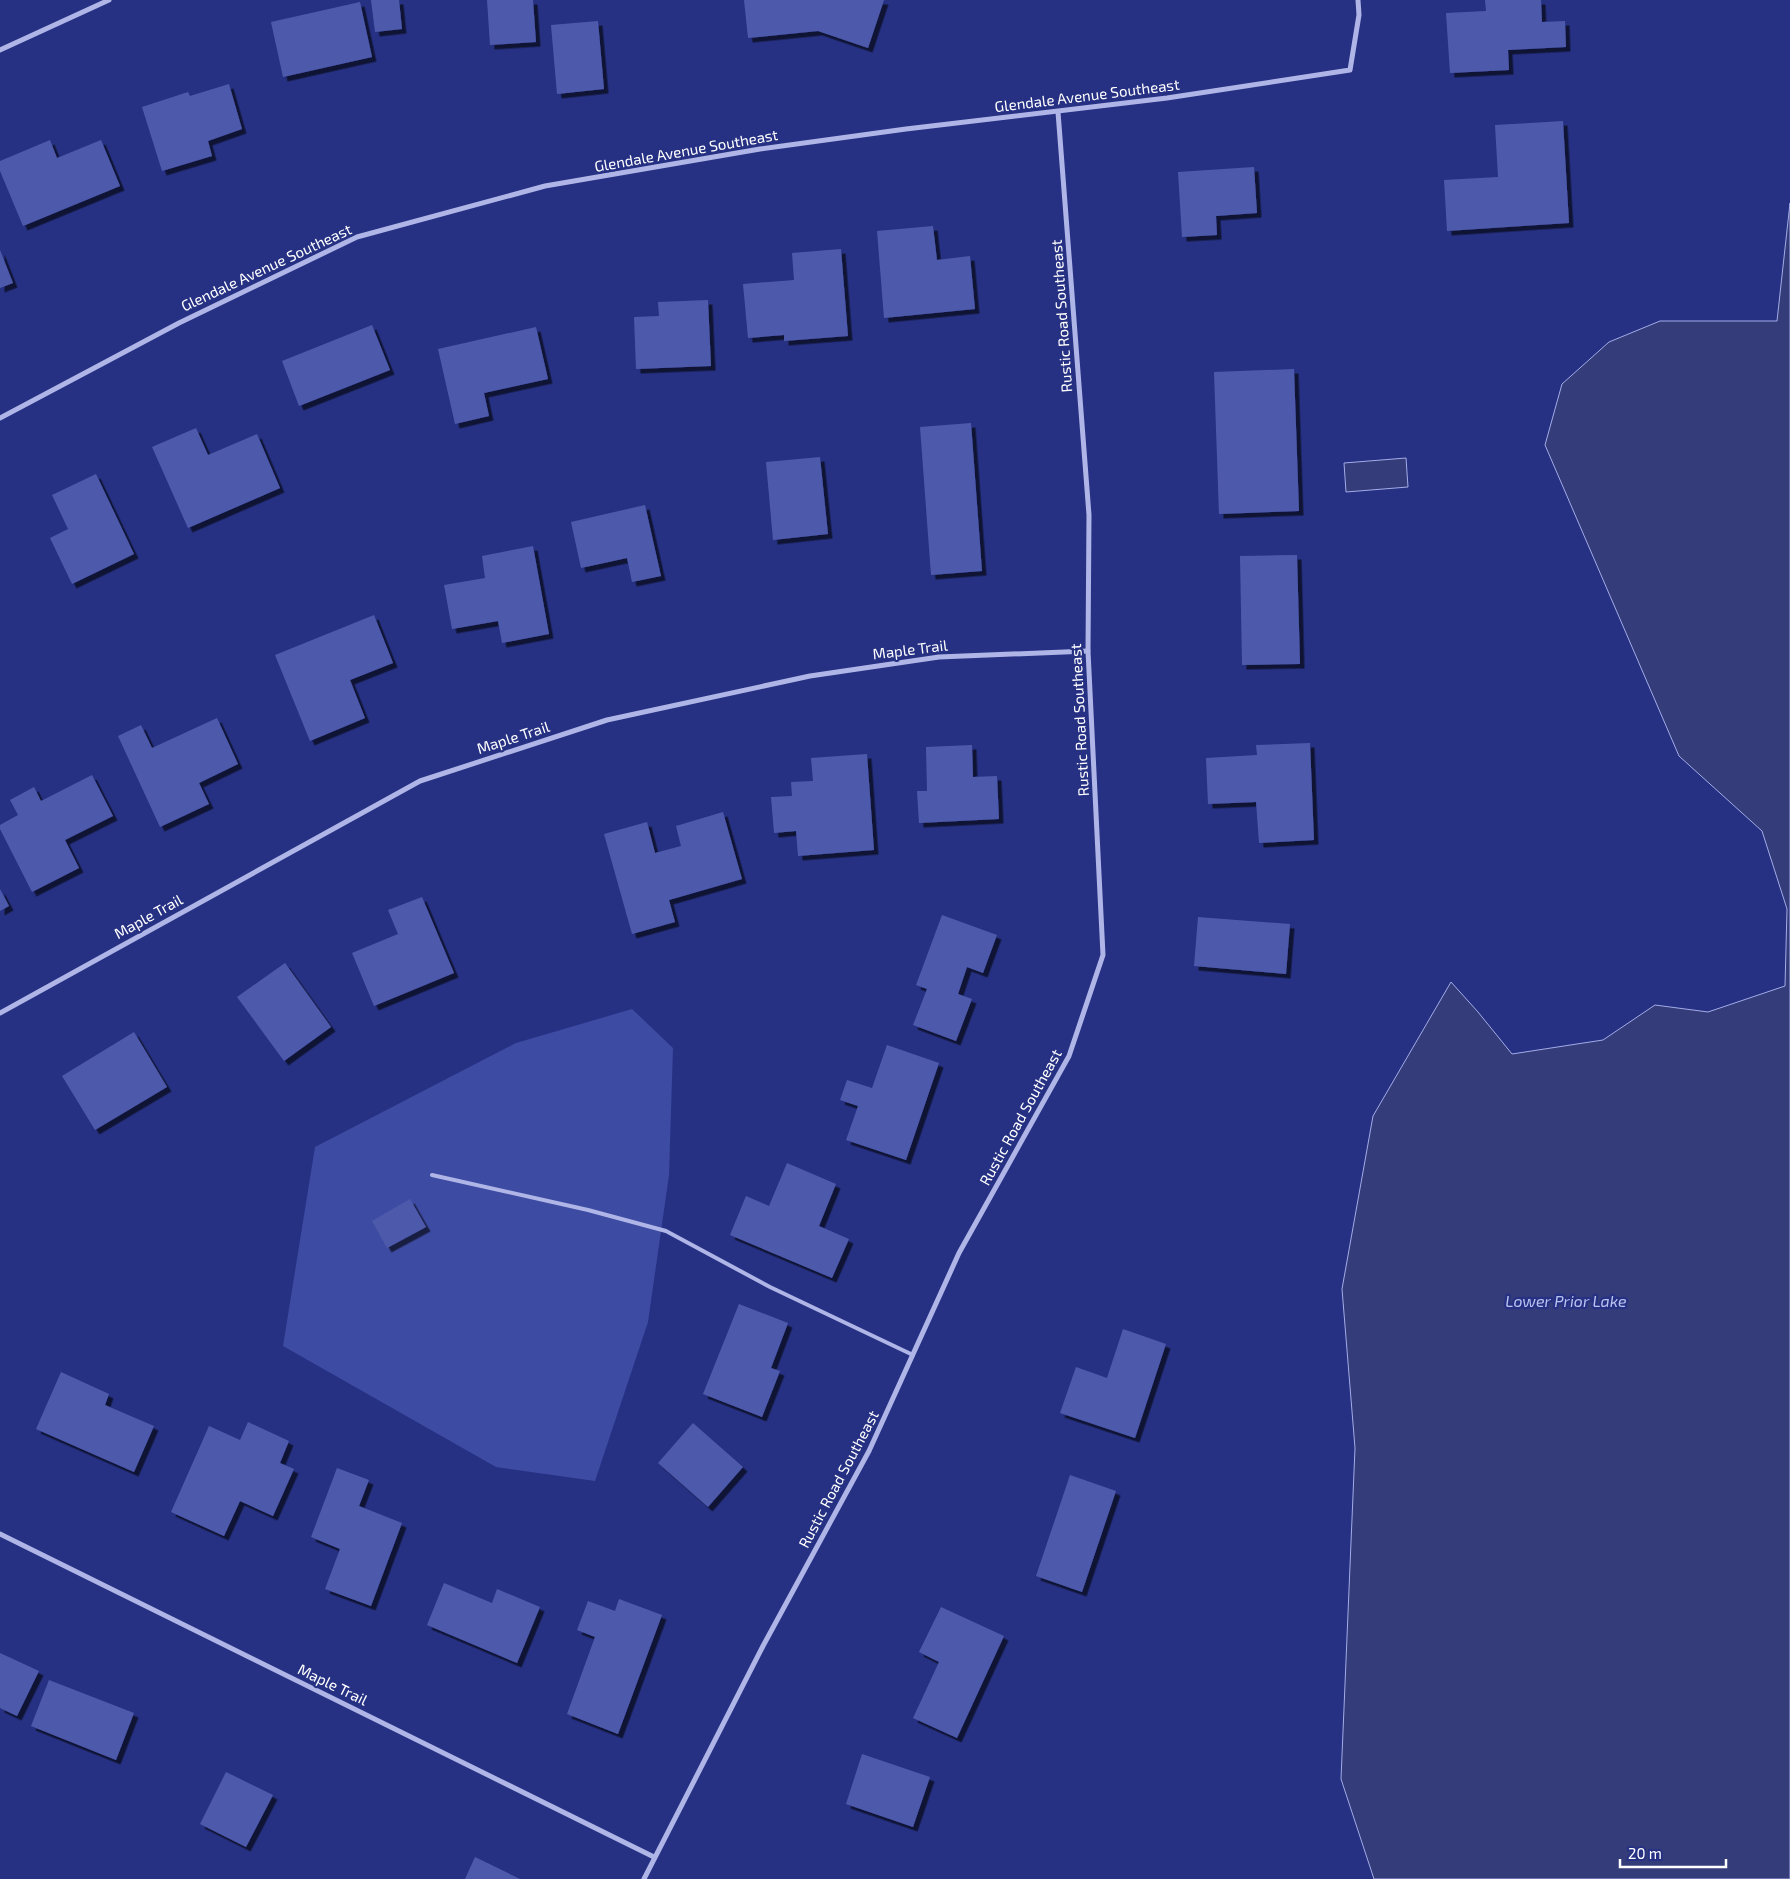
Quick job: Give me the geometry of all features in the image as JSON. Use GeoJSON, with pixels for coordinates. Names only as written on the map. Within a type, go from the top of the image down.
{"type":"FeatureCollection","features":[{"type":"Feature","properties":{"kind":"street"},"geometry":{"type":"LineString","coordinates":[[0,50],[109,0]]}},
{"type":"Feature","properties":{"kind":"street","name":"Glendale Avenue Southeast"},"geometry":{"type":"LineString","coordinates":[[0,418],[178,323],[357,237],[545,186],[760,149],[906,129],[1167,98],[1350,70],[1359,15],[1358,0]]}},
{"type":"Feature","properties":{"kind":"street","name":"Rustic Road Southeast"},"geometry":{"type":"LineString","coordinates":[[644,1879],[763,1646],[869,1451],[959,1253],[1069,1056],[1103,955],[1088,651],[1089,515],[1058,112]]}},
{"type":"Feature","properties":{"kind":"street","name":"Maple Trail"},"geometry":{"type":"LineString","coordinates":[[0,1013],[420,781],[607,720],[810,676],[939,657],[1088,651]]}},
{"type":"Feature","properties":{"kind":"street","name":"Maple Trail"},"geometry":{"type":"LineString","coordinates":[[0,1534],[654,1857]]}},
{"type":"Feature","properties":{"kind":"lane"},"geometry":{"type":"LineString","coordinates":[[432,1175],[588,1210],[666,1232],[770,1287],[913,1355]]}},
{"type":"Feature","properties":{"kind":"shaded area"},"geometry":{"type":"Polygon","coordinates":[[[632,1009],[673,1048],[669,1175],[648,1322],[595,1481],[496,1467],[283,1346],[315,1147],[516,1043],[632,1009]]]}},
{"type":"Feature","properties":{"kind":"water","name":"Lower Prior Lake"},"geometry":{"type":"Polygon","coordinates":[[[1790,203],[1790,1879],[1374,1879],[1341,1779],[1355,1448],[1342,1289],[1373,1116],[1451,982],[1512,1054],[1603,1040],[1655,1005],[1708,1012],[1785,986],[1787,909],[1762,831],[1679,756],[1545,445],[1562,384],[1609,342],[1660,321],[1777,321],[1790,203]]]}},
{"type":"Feature","properties":{"kind":"water"},"geometry":{"type":"Polygon","coordinates":[[[1406,458],[1408,487],[1346,492],[1344,463],[1406,458]]]}},
{"type":"Feature","properties":{"kind":"building"},"geometry":{"type":"Polygon","coordinates":[[[371,0],[399,0],[402,29],[375,32],[371,0]]]}},
{"type":"Feature","properties":{"kind":"building"},"geometry":{"type":"Polygon","coordinates":[[[487,0],[533,0],[536,42],[490,45],[487,0]]]}},
{"type":"Feature","properties":{"kind":"building"},"geometry":{"type":"Polygon","coordinates":[[[744,0],[884,0],[868,48],[818,31],[748,38],[744,0]]]}},
{"type":"Feature","properties":{"kind":"building"},"geometry":{"type":"Polygon","coordinates":[[[1485,0],[1541,0],[1542,22],[1565,21],[1566,47],[1508,50],[1509,70],[1450,73],[1446,13],[1486,11],[1485,0]]]}},
{"type":"Feature","properties":{"kind":"building"},"geometry":{"type":"Polygon","coordinates":[[[360,2],[372,57],[283,77],[271,22],[360,2]]]}},
{"type":"Feature","properties":{"kind":"building"},"geometry":{"type":"Polygon","coordinates":[[[598,21],[604,89],[557,94],[551,25],[598,21]]]}},
{"type":"Feature","properties":{"kind":"building"},"geometry":{"type":"Polygon","coordinates":[[[229,84],[242,129],[208,141],[212,156],[162,171],[142,107],[188,92],[190,96],[229,84]]]}},
{"type":"Feature","properties":{"kind":"building"},"geometry":{"type":"Polygon","coordinates":[[[1563,121],[1569,223],[1447,231],[1444,180],[1498,177],[1495,125],[1563,121]]]}},
{"type":"Feature","properties":{"kind":"building"},"geometry":{"type":"Polygon","coordinates":[[[50,140],[57,158],[101,140],[120,186],[23,226],[0,171],[0,161],[50,140]]]}},
{"type":"Feature","properties":{"kind":"building"},"geometry":{"type":"Polygon","coordinates":[[[1254,167],[1257,213],[1216,216],[1217,235],[1182,237],[1178,172],[1254,167]]]}},
{"type":"Feature","properties":{"kind":"building"},"geometry":{"type":"Polygon","coordinates":[[[933,226],[937,260],[970,256],[975,309],[884,318],[877,231],[933,226]]]}},
{"type":"Feature","properties":{"kind":"building"},"geometry":{"type":"Polygon","coordinates":[[[841,249],[848,336],[784,341],[784,335],[748,338],[743,284],[794,280],[792,253],[841,249]]]}},
{"type":"Feature","properties":{"kind":"building"},"geometry":{"type":"Polygon","coordinates":[[[0,250],[13,283],[0,288],[0,250]]]}},
{"type":"Feature","properties":{"kind":"building"},"geometry":{"type":"Polygon","coordinates":[[[708,300],[711,366],[636,369],[634,317],[659,316],[658,302],[708,300]]]}},
{"type":"Feature","properties":{"kind":"building"},"geometry":{"type":"Polygon","coordinates":[[[372,325],[390,370],[299,406],[282,361],[372,325]]]}},
{"type":"Feature","properties":{"kind":"building"},"geometry":{"type":"Polygon","coordinates":[[[536,327],[548,379],[484,393],[489,416],[455,424],[438,349],[536,327]]]}},
{"type":"Feature","properties":{"kind":"building"},"geometry":{"type":"Polygon","coordinates":[[[1294,369],[1299,511],[1219,514],[1214,372],[1294,369]]]}},
{"type":"Feature","properties":{"kind":"building"},"geometry":{"type":"Polygon","coordinates":[[[971,423],[982,571],[931,575],[920,427],[971,423]]]}},
{"type":"Feature","properties":{"kind":"building"},"geometry":{"type":"Polygon","coordinates":[[[196,428],[208,455],[257,434],[280,488],[188,528],[152,447],[196,428]]]}},
{"type":"Feature","properties":{"kind":"building"},"geometry":{"type":"Polygon","coordinates":[[[820,457],[828,534],[773,540],[766,462],[820,457]]]}},
{"type":"Feature","properties":{"kind":"building"},"geometry":{"type":"Polygon","coordinates":[[[96,474],[134,554],[72,584],[50,538],[68,529],[52,495],[96,474]]]}},
{"type":"Feature","properties":{"kind":"building"},"geometry":{"type":"Polygon","coordinates":[[[645,505],[661,576],[632,582],[627,558],[581,568],[571,522],[645,505]]]}},
{"type":"Feature","properties":{"kind":"building"},"geometry":{"type":"Polygon","coordinates":[[[533,546],[549,634],[502,643],[498,621],[452,629],[444,585],[485,578],[482,556],[533,546]]]}},
{"type":"Feature","properties":{"kind":"building"},"geometry":{"type":"Polygon","coordinates":[[[1297,555],[1300,664],[1242,665],[1240,556],[1297,555]]]}},
{"type":"Feature","properties":{"kind":"building"},"geometry":{"type":"Polygon","coordinates":[[[374,615],[393,663],[350,680],[365,718],[310,741],[275,655],[374,615]]]}},
{"type":"Feature","properties":{"kind":"building"},"geometry":{"type":"Polygon","coordinates":[[[217,718],[238,764],[199,783],[209,804],[160,827],[118,736],[141,725],[152,748],[217,718]]]}},
{"type":"Feature","properties":{"kind":"building"},"geometry":{"type":"Polygon","coordinates":[[[1310,743],[1314,840],[1259,843],[1256,802],[1208,804],[1206,758],[1257,755],[1256,745],[1310,743]]]}},
{"type":"Feature","properties":{"kind":"building"},"geometry":{"type":"Polygon","coordinates":[[[972,745],[973,777],[997,776],[999,819],[919,823],[917,791],[927,791],[926,747],[972,745]]]}},
{"type":"Feature","properties":{"kind":"building"},"geometry":{"type":"Polygon","coordinates":[[[867,754],[874,850],[798,856],[796,831],[774,833],[771,797],[792,796],[791,782],[813,781],[811,758],[867,754]]]}},
{"type":"Feature","properties":{"kind":"building"},"geometry":{"type":"Polygon","coordinates":[[[92,775],[113,816],[65,840],[79,868],[32,892],[0,829],[0,825],[18,815],[10,800],[34,787],[41,801],[92,775]]]}},
{"type":"Feature","properties":{"kind":"building"},"geometry":{"type":"Polygon","coordinates":[[[723,812],[742,879],[669,900],[675,922],[632,934],[604,834],[647,822],[655,853],[681,846],[676,826],[723,812]]]}},
{"type":"Feature","properties":{"kind":"building"},"geometry":{"type":"Polygon","coordinates":[[[0,889],[9,906],[0,911],[0,889]]]}},
{"type":"Feature","properties":{"kind":"building"},"geometry":{"type":"Polygon","coordinates":[[[422,897],[454,973],[374,1006],[352,953],[398,934],[388,910],[422,897]]]}},
{"type":"Feature","properties":{"kind":"building"},"geometry":{"type":"Polygon","coordinates":[[[942,915],[997,935],[983,973],[967,967],[958,994],[972,999],[956,1041],[913,1025],[927,989],[916,985],[942,915]]]}},
{"type":"Feature","properties":{"kind":"building"},"geometry":{"type":"Polygon","coordinates":[[[1198,917],[1290,924],[1286,974],[1194,966],[1198,917]]]}},
{"type":"Feature","properties":{"kind":"building"},"geometry":{"type":"Polygon","coordinates":[[[285,963],[331,1027],[284,1061],[237,997],[285,963]]]}},
{"type":"Feature","properties":{"kind":"building"},"geometry":{"type":"Polygon","coordinates":[[[134,1032],[167,1087],[95,1130],[62,1076],[134,1032]]]}},
{"type":"Feature","properties":{"kind":"building"},"geometry":{"type":"Polygon","coordinates":[[[887,1045],[939,1063],[906,1160],[846,1140],[858,1106],[840,1100],[847,1080],[872,1088],[887,1045]]]}},
{"type":"Feature","properties":{"kind":"building"},"geometry":{"type":"Polygon","coordinates":[[[787,1163],[836,1184],[819,1226],[849,1239],[832,1278],[730,1235],[746,1196],[769,1206],[787,1163]]]}},
{"type":"Feature","properties":{"kind":"building"},"geometry":{"type":"Polygon","coordinates":[[[410,1199],[426,1227],[387,1248],[372,1221],[410,1199]]]}},
{"type":"Feature","properties":{"kind":"building"},"geometry":{"type":"Polygon","coordinates":[[[739,1304],[788,1323],[771,1368],[780,1371],[762,1417],[703,1394],[739,1304]]]}},
{"type":"Feature","properties":{"kind":"building"},"geometry":{"type":"Polygon","coordinates":[[[1123,1329],[1166,1344],[1135,1438],[1060,1413],[1076,1367],[1107,1378],[1123,1329]]]}},
{"type":"Feature","properties":{"kind":"building"},"geometry":{"type":"Polygon","coordinates":[[[61,1372],[109,1394],[105,1405],[154,1426],[134,1472],[36,1429],[61,1372]]]}},
{"type":"Feature","properties":{"kind":"building"},"geometry":{"type":"Polygon","coordinates":[[[248,1422],[289,1441],[280,1463],[294,1469],[273,1516],[240,1501],[224,1536],[171,1512],[209,1426],[240,1440],[248,1422]]]}},
{"type":"Feature","properties":{"kind":"building"},"geometry":{"type":"Polygon","coordinates":[[[693,1423],[743,1467],[708,1507],[658,1463],[693,1423]]]}},
{"type":"Feature","properties":{"kind":"building"},"geometry":{"type":"Polygon","coordinates":[[[337,1468],[369,1480],[359,1506],[402,1523],[371,1606],[325,1589],[340,1549],[311,1537],[337,1468]]]}},
{"type":"Feature","properties":{"kind":"building"},"geometry":{"type":"Polygon","coordinates":[[[1070,1475],[1116,1491],[1082,1592],[1036,1576],[1070,1475]]]}},
{"type":"Feature","properties":{"kind":"building"},"geometry":{"type":"Polygon","coordinates":[[[444,1583],[492,1603],[497,1589],[540,1607],[517,1663],[427,1625],[444,1583]]]}},
{"type":"Feature","properties":{"kind":"building"},"geometry":{"type":"Polygon","coordinates":[[[619,1599],[662,1615],[618,1734],[567,1714],[595,1637],[577,1630],[588,1601],[615,1611],[619,1599]]]}},
{"type":"Feature","properties":{"kind":"building"},"geometry":{"type":"Polygon","coordinates":[[[941,1607],[1004,1636],[957,1738],[913,1718],[939,1662],[919,1652],[941,1607]]]}},
{"type":"Feature","properties":{"kind":"building"},"geometry":{"type":"Polygon","coordinates":[[[0,1653],[39,1671],[17,1716],[0,1708],[0,1653]]]}},
{"type":"Feature","properties":{"kind":"building"},"geometry":{"type":"Polygon","coordinates":[[[49,1680],[134,1713],[116,1760],[31,1726],[49,1680]]]}},
{"type":"Feature","properties":{"kind":"building"},"geometry":{"type":"Polygon","coordinates":[[[862,1754],[930,1777],[913,1827],[846,1804],[862,1754]]]}},
{"type":"Feature","properties":{"kind":"building"},"geometry":{"type":"Polygon","coordinates":[[[226,1772],[273,1795],[246,1847],[200,1824],[226,1772]]]}},
{"type":"Feature","properties":{"kind":"building"},"geometry":{"type":"Polygon","coordinates":[[[475,1857],[520,1879],[465,1879],[475,1857]]]}}]}
